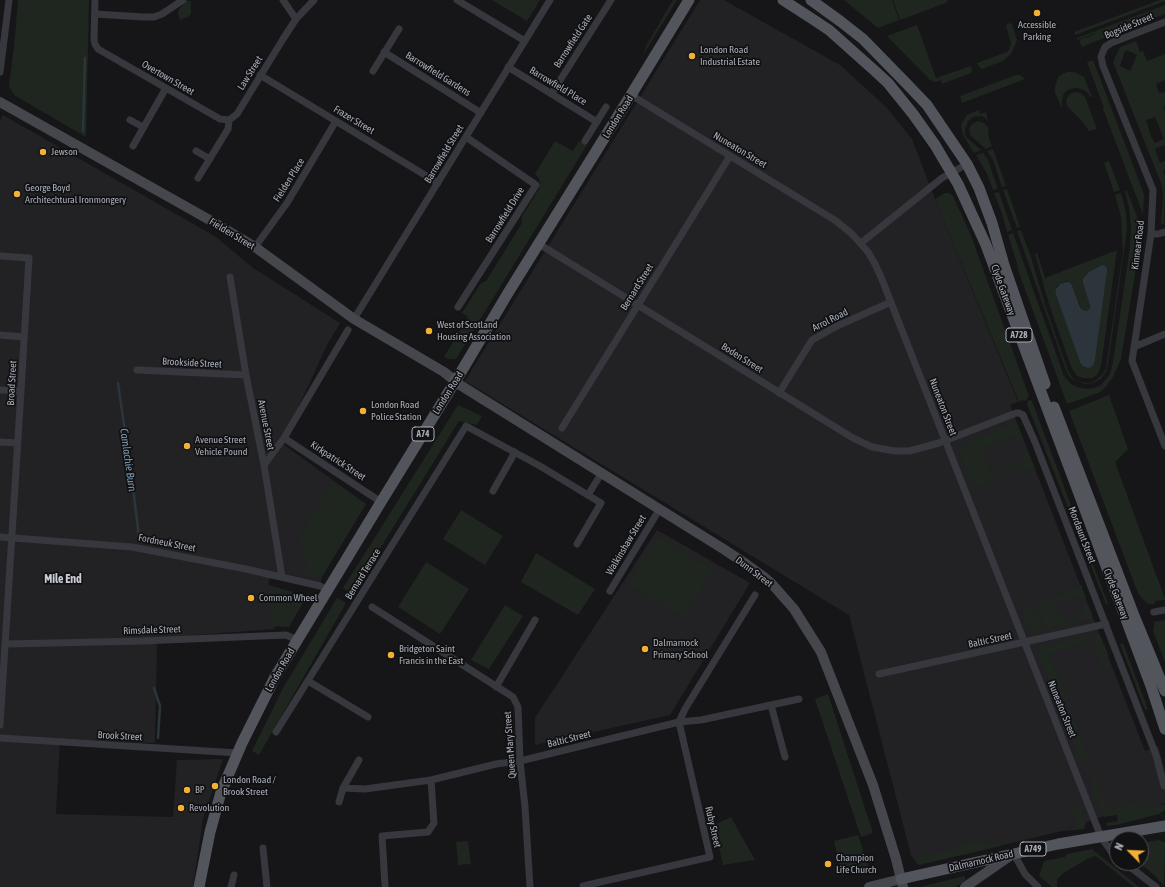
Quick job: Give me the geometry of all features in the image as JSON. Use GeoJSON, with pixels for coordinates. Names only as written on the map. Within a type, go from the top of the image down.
{"type":"FeatureCollection","features":[{"type":"Feature","properties":{"kind":"main road","name":"London Road"},"geometry":{"type":"LineString","coordinates":[[199,887],[221,792],[269,688],[380,502],[689,0]]}},
{"type":"Feature","properties":{"kind":"main road","name":"Clyde Gateway"},"geometry":{"type":"LineString","coordinates":[[783,0],[828,30],[884,79],[901,99],[935,145],[964,196],[986,245],[1151,686],[1165,729]]}},
{"type":"Feature","properties":{"kind":"main road","name":"Clyde Gateway"},"geometry":{"type":"LineString","coordinates":[[811,0],[863,39],[927,105],[967,164],[979,188],[990,217],[1046,388],[1133,613],[1165,691]]}},
{"type":"Feature","properties":{"kind":"main road","name":"Fielden Street"},"geometry":{"type":"LineString","coordinates":[[0,102],[255,247],[354,319],[455,380]]}},
{"type":"Feature","properties":{"kind":"main road","name":"Dunn Street"},"geometry":{"type":"LineString","coordinates":[[455,380],[460,385],[601,474],[725,550],[772,584],[780,593],[800,617],[821,652],[862,755],[884,818],[902,883]]}},
{"type":"Feature","properties":{"kind":"main road","name":"Dalmarnock Road"},"geometry":{"type":"LineString","coordinates":[[869,887],[902,883],[1012,854],[1058,844],[1165,826]]}},
{"type":"Feature","properties":{"kind":"main road"},"geometry":{"type":"LineString","coordinates":[[965,887],[1012,854]]}},
{"type":"Feature","properties":{"kind":"street"},"geometry":{"type":"LineString","coordinates":[[0,72],[9,0]]}},
{"type":"Feature","properties":{"kind":"street"},"geometry":{"type":"LineString","coordinates":[[95,0],[95,14],[136,17],[162,14],[183,0]]}},
{"type":"Feature","properties":{"kind":"street"},"geometry":{"type":"LineString","coordinates":[[284,0],[296,19]]}},
{"type":"Feature","properties":{"kind":"street","name":"Law Street"},"geometry":{"type":"LineString","coordinates":[[198,178],[228,129],[228,120],[237,114],[296,19],[314,0]]}},
{"type":"Feature","properties":{"kind":"street"},"geometry":{"type":"LineString","coordinates":[[457,0],[524,41]]}},
{"type":"Feature","properties":{"kind":"street","name":"Barrowfield Street"},"geometry":{"type":"LineString","coordinates":[[354,319],[550,0]]}},
{"type":"Feature","properties":{"kind":"street","name":"Barrowfield Gate"},"geometry":{"type":"LineString","coordinates":[[552,93],[611,0]]}},
{"type":"Feature","properties":{"kind":"street","name":"Overtown Street"},"geometry":{"type":"LineString","coordinates":[[95,14],[94,40],[98,49],[220,119],[228,120]]}},
{"type":"Feature","properties":{"kind":"street","name":"Bogside Street"},"geometry":{"type":"LineString","coordinates":[[1103,50],[1111,43],[1165,22]]}},
{"type":"Feature","properties":{"kind":"street"},"geometry":{"type":"LineString","coordinates":[[373,71],[399,29]]}},
{"type":"Feature","properties":{"kind":"street","name":"Kinnear Road"},"geometry":{"type":"LineString","coordinates":[[1103,50],[1101,57],[1103,66],[1152,188],[1151,234],[1132,359],[1163,435],[1165,446]]}},
{"type":"Feature","properties":{"kind":"street","name":"Barrowfield Gardens"},"geometry":{"type":"LineString","coordinates":[[384,52],[481,113]]}},
{"type":"Feature","properties":{"kind":"street","name":"Barrowfield Place"},"geometry":{"type":"LineString","coordinates":[[508,67],[597,122]]}},
{"type":"Feature","properties":{"kind":"street","name":"Frazer Street"},"geometry":{"type":"LineString","coordinates":[[260,75],[438,183]]}},
{"type":"Feature","properties":{"kind":"street"},"geometry":{"type":"LineString","coordinates":[[133,146],[166,88]]}},
{"type":"Feature","properties":{"kind":"street","name":"Nuneaton Street"},"geometry":{"type":"LineString","coordinates":[[631,96],[836,221],[861,243],[875,264],[1101,837],[1109,848]]}},
{"type":"Feature","properties":{"kind":"street"},"geometry":{"type":"LineString","coordinates":[[585,141],[606,107]]}},
{"type":"Feature","properties":{"kind":"street"},"geometry":{"type":"LineString","coordinates":[[130,120],[143,127]]}},
{"type":"Feature","properties":{"kind":"street","name":"Fielden Place"},"geometry":{"type":"LineString","coordinates":[[255,247],[287,203],[336,121]]}},
{"type":"Feature","properties":{"kind":"street","name":"Barrowfield Drive"},"geometry":{"type":"LineString","coordinates":[[458,307],[536,185],[466,137]]}},
{"type":"Feature","properties":{"kind":"street"},"geometry":{"type":"LineString","coordinates":[[196,151],[210,159]]}},
{"type":"Feature","properties":{"kind":"street","name":"Bernard Street"},"geometry":{"type":"LineString","coordinates":[[562,428],[730,156]]}},
{"type":"Feature","properties":{"kind":"street"},"geometry":{"type":"LineString","coordinates":[[861,243],[942,178],[967,164]]}},
{"type":"Feature","properties":{"kind":"street"},"geometry":{"type":"LineString","coordinates":[[1151,234],[1165,232]]}},
{"type":"Feature","properties":{"kind":"street","name":"Boden Street"},"geometry":{"type":"LineString","coordinates":[[539,244],[853,438],[872,447],[888,450],[909,451],[946,441]]}},
{"type":"Feature","properties":{"kind":"street","name":"Broad Street"},"geometry":{"type":"LineString","coordinates":[[0,256],[29,258],[0,725]]}},
{"type":"Feature","properties":{"kind":"street","name":"Avenue Street"},"geometry":{"type":"LineString","coordinates":[[230,277],[246,375],[264,465],[282,577]]}},
{"type":"Feature","properties":{"kind":"street","name":"Arrol Road"},"geometry":{"type":"LineString","coordinates":[[780,393],[812,340],[837,326],[891,302]]}},
{"type":"Feature","properties":{"kind":"street"},"geometry":{"type":"LineString","coordinates":[[264,465],[284,438],[348,330]]}},
{"type":"Feature","properties":{"kind":"street"},"geometry":{"type":"LineString","coordinates":[[1134,347],[1165,334]]}},
{"type":"Feature","properties":{"kind":"street"},"geometry":{"type":"LineString","coordinates":[[0,335],[24,337]]}},
{"type":"Feature","properties":{"kind":"street","name":"Brookside Street"},"geometry":{"type":"LineString","coordinates":[[137,370],[246,375]]}},
{"type":"Feature","properties":{"kind":"street"},"geometry":{"type":"LineString","coordinates":[[0,390],[21,391]]}},
{"type":"Feature","properties":{"kind":"street","name":"Mordaunt Street"},"geometry":{"type":"LineString","coordinates":[[946,441],[1016,413],[1023,415],[1028,424],[1156,755],[1164,786]]}},
{"type":"Feature","properties":{"kind":"street","name":"Bernard Terrace"},"geometry":{"type":"LineString","coordinates":[[276,732],[466,426],[515,452]]}},
{"type":"Feature","properties":{"kind":"street","name":"Kirkpatrick Street"},"geometry":{"type":"LineString","coordinates":[[284,438],[380,502]]}},
{"type":"Feature","properties":{"kind":"street"},"geometry":{"type":"LineString","coordinates":[[0,442],[18,443]]}},
{"type":"Feature","properties":{"kind":"street"},"geometry":{"type":"LineString","coordinates":[[493,491],[515,452],[601,503],[577,544]]}},
{"type":"Feature","properties":{"kind":"street"},"geometry":{"type":"LineString","coordinates":[[588,495],[601,474]]}},
{"type":"Feature","properties":{"kind":"street","name":"Walkinshaw Street"},"geometry":{"type":"LineString","coordinates":[[610,591],[659,510]]}},
{"type":"Feature","properties":{"kind":"street","name":"Fordneuk Street"},"geometry":{"type":"LineString","coordinates":[[0,537],[132,547],[246,569],[320,586],[327,590]]}},
{"type":"Feature","properties":{"kind":"street"},"geometry":{"type":"LineString","coordinates":[[679,722],[685,709],[755,595]]}},
{"type":"Feature","properties":{"kind":"street","name":"Queen Mary Street"},"geometry":{"type":"LineString","coordinates":[[372,607],[513,697],[518,707],[520,761],[525,807],[530,887]]}},
{"type":"Feature","properties":{"kind":"street"},"geometry":{"type":"LineString","coordinates":[[1154,612],[1165,610]]}},
{"type":"Feature","properties":{"kind":"street"},"geometry":{"type":"LineString","coordinates":[[496,687],[535,620]]}},
{"type":"Feature","properties":{"kind":"street","name":"Baltic Street"},"geometry":{"type":"LineString","coordinates":[[879,674],[1106,624]]}},
{"type":"Feature","properties":{"kind":"street","name":"Rimsdale Street"},"geometry":{"type":"LineString","coordinates":[[6,644],[149,641],[286,635],[297,640]]}},
{"type":"Feature","properties":{"kind":"street"},"geometry":{"type":"LineString","coordinates":[[308,681],[368,717]]}},
{"type":"Feature","properties":{"kind":"street","name":"Baltic Street"},"geometry":{"type":"LineString","coordinates":[[343,788],[365,789],[432,780],[496,764],[520,761],[679,722],[701,720],[799,699]]}},
{"type":"Feature","properties":{"kind":"street"},"geometry":{"type":"LineString","coordinates":[[771,705],[785,757]]}},
{"type":"Feature","properties":{"kind":"street","name":"Ruby Street"},"geometry":{"type":"LineString","coordinates":[[583,886],[710,857],[679,722]]}},
{"type":"Feature","properties":{"kind":"street","name":"Brook Street"},"geometry":{"type":"LineString","coordinates":[[0,738],[238,753]]}},
{"type":"Feature","properties":{"kind":"street"},"geometry":{"type":"LineString","coordinates":[[338,802],[343,788],[359,760]]}},
{"type":"Feature","properties":{"kind":"street"},"geometry":{"type":"LineString","coordinates":[[385,885],[382,836],[428,832],[434,823],[432,780]]}},
{"type":"Feature","properties":{"kind":"street"},"geometry":{"type":"LineString","coordinates":[[263,848],[266,887]]}},
{"type":"Feature","properties":{"kind":"street"},"geometry":{"type":"LineString","coordinates":[[1012,854],[1025,874],[1038,887]]}},
{"type":"Feature","properties":{"kind":"street"},"geometry":{"type":"LineString","coordinates":[[1135,871],[1156,887]]}},
{"type":"Feature","properties":{"kind":"street"},"geometry":{"type":"LineString","coordinates":[[231,887],[234,875]]}},
{"type":"Feature","properties":{"kind":"shaded area"},"geometry":{"type":"Polygon","coordinates":[[[18,0],[89,0],[86,137],[14,95],[9,86],[18,0]]]}},
{"type":"Feature","properties":{"kind":"shaded area"},"geometry":{"type":"Polygon","coordinates":[[[492,0],[540,0],[527,21],[492,0]]]}},
{"type":"Feature","properties":{"kind":"shaded area"},"geometry":{"type":"Polygon","coordinates":[[[673,0],[677,0],[643,55],[646,46],[673,0]]]}},
{"type":"Feature","properties":{"kind":"shaded area"},"geometry":{"type":"Polygon","coordinates":[[[700,0],[724,0],[840,65],[886,107],[912,139],[1018,402],[1010,405],[1145,751],[1158,746],[1165,771],[1165,803],[1156,807],[1104,816],[1062,831],[918,865],[911,855],[849,615],[465,381],[700,0]]]}},
{"type":"Feature","properties":{"kind":"shaded area"},"geometry":{"type":"Polygon","coordinates":[[[844,0],[892,0],[899,20],[878,28],[844,0]]]}},
{"type":"Feature","properties":{"kind":"shaded area"},"geometry":{"type":"Polygon","coordinates":[[[893,0],[947,0],[948,2],[900,20],[893,0]]]}},
{"type":"Feature","properties":{"kind":"shaded area"},"geometry":{"type":"Polygon","coordinates":[[[1160,0],[1165,1],[1075,35],[1074,32],[1160,0]]]}},
{"type":"Feature","properties":{"kind":"shaded area"},"geometry":{"type":"Polygon","coordinates":[[[187,1],[191,1],[191,14],[180,20],[178,14],[179,9],[187,1]]]}},
{"type":"Feature","properties":{"kind":"shaded area"},"geometry":{"type":"Polygon","coordinates":[[[1165,5],[1165,14],[1082,47],[1079,40],[1095,33],[1077,40],[1077,38],[1165,5]]]}},
{"type":"Feature","properties":{"kind":"shaded area"},"geometry":{"type":"Polygon","coordinates":[[[1008,23],[1012,24],[1017,40],[1011,54],[1003,61],[982,69],[980,68],[977,63],[1009,50],[1011,43],[1006,26],[1008,23]]]}},
{"type":"Feature","properties":{"kind":"shaded area"},"geometry":{"type":"Polygon","coordinates":[[[917,25],[936,78],[971,66],[971,73],[942,84],[941,80],[935,82],[930,80],[887,36],[917,25]]]}},
{"type":"Feature","properties":{"kind":"shaded area"},"geometry":{"type":"Polygon","coordinates":[[[1136,41],[1140,52],[1143,51],[1147,61],[1165,54],[1165,80],[1156,84],[1159,93],[1165,92],[1165,106],[1163,107],[1165,111],[1165,148],[1164,145],[1155,149],[1160,163],[1165,161],[1165,169],[1163,170],[1165,176],[1164,225],[1161,223],[1163,197],[1162,186],[1113,62],[1120,47],[1136,41]],[[1127,50],[1124,53],[1120,66],[1130,71],[1137,55],[1127,50]],[[1155,117],[1146,120],[1155,143],[1164,139],[1155,117]]]}},
{"type":"Feature","properties":{"kind":"shaded area"},"geometry":{"type":"Polygon","coordinates":[[[1093,60],[1144,194],[1143,214],[1103,109],[1104,108],[1087,62],[1093,60]]]}},
{"type":"Feature","properties":{"kind":"shaded area"},"geometry":{"type":"Polygon","coordinates":[[[1067,72],[1075,72],[1084,77],[1092,97],[1090,97],[1088,93],[1082,89],[1070,89],[1063,95],[1062,108],[1055,93],[1055,87],[1058,77],[1067,72]]]}},
{"type":"Feature","properties":{"kind":"shaded area"},"geometry":{"type":"Polygon","coordinates":[[[1016,75],[1020,75],[1025,79],[962,103],[960,96],[1016,75]]]}},
{"type":"Feature","properties":{"kind":"shaded area"},"geometry":{"type":"Polygon","coordinates":[[[1076,92],[1085,97],[1097,129],[1089,131],[1081,120],[1067,106],[1066,100],[1068,96],[1076,92]]]}},
{"type":"Feature","properties":{"kind":"shaded area"},"geometry":{"type":"Polygon","coordinates":[[[979,110],[980,114],[986,112],[988,120],[982,116],[973,117],[968,121],[965,130],[965,135],[968,139],[981,150],[974,153],[963,135],[961,126],[966,116],[979,110]]]}},
{"type":"Feature","properties":{"kind":"shaded area"},"geometry":{"type":"Polygon","coordinates":[[[3,115],[216,237],[253,268],[340,323],[328,343],[284,438],[280,442],[366,504],[322,576],[320,586],[271,575],[268,585],[275,629],[157,638],[155,743],[60,739],[56,814],[173,817],[177,760],[223,759],[203,819],[193,887],[0,887],[0,121],[3,115]]]}},
{"type":"Feature","properties":{"kind":"shaded area"},"geometry":{"type":"Polygon","coordinates":[[[978,121],[984,123],[988,127],[989,138],[992,146],[986,149],[970,135],[969,130],[971,125],[978,121]]]}},
{"type":"Feature","properties":{"kind":"shaded area"},"geometry":{"type":"Polygon","coordinates":[[[555,141],[573,151],[579,141],[587,145],[456,359],[444,357],[468,317],[462,313],[481,283],[486,281],[522,223],[521,218],[539,189],[539,178],[535,174],[555,141]]]}},
{"type":"Feature","properties":{"kind":"shaded area"},"geometry":{"type":"Polygon","coordinates":[[[993,149],[1006,186],[1002,187],[993,160],[987,151],[993,149]]]}},
{"type":"Feature","properties":{"kind":"shaded area"},"geometry":{"type":"Polygon","coordinates":[[[983,153],[988,160],[998,189],[993,190],[988,176],[976,155],[983,153]]]}},
{"type":"Feature","properties":{"kind":"shaded area"},"geometry":{"type":"Polygon","coordinates":[[[1109,161],[1120,190],[1114,192],[1104,163],[1109,161]]]}},
{"type":"Feature","properties":{"kind":"shaded area"},"geometry":{"type":"Polygon","coordinates":[[[1007,189],[1020,227],[1017,228],[1003,190],[1007,189]]]}},
{"type":"Feature","properties":{"kind":"shaded area"},"geometry":{"type":"Polygon","coordinates":[[[1125,191],[1127,191],[1142,229],[1121,359],[1112,379],[1103,390],[1067,404],[1018,270],[1008,235],[1013,233],[1064,376],[1071,384],[1077,387],[1086,389],[1094,388],[1101,385],[1110,374],[1113,362],[1130,247],[1131,229],[1129,207],[1125,191]]]}},
{"type":"Feature","properties":{"kind":"shaded area"},"geometry":{"type":"Polygon","coordinates":[[[999,192],[1012,230],[1007,232],[994,193],[999,192]]]}},
{"type":"Feature","properties":{"kind":"shaded area"},"geometry":{"type":"Polygon","coordinates":[[[945,193],[949,193],[953,196],[970,233],[1029,396],[1026,401],[1023,400],[1019,402],[935,199],[945,193]]]}},
{"type":"Feature","properties":{"kind":"shaded area"},"geometry":{"type":"Polygon","coordinates":[[[1121,193],[1126,213],[1127,229],[1108,364],[1106,372],[1101,379],[1093,383],[1084,384],[1074,380],[1069,376],[1066,370],[1017,231],[1021,230],[1031,257],[1045,305],[1068,371],[1077,381],[1085,383],[1093,382],[1102,375],[1106,368],[1123,251],[1121,217],[1115,195],[1121,193]]]}},
{"type":"Feature","properties":{"kind":"shaded area"},"geometry":{"type":"Polygon","coordinates":[[[1117,250],[1101,366],[1097,375],[1092,378],[1082,378],[1076,375],[1072,369],[1049,304],[1035,254],[1037,253],[1045,278],[1117,250]],[[1100,266],[1085,275],[1083,278],[1083,283],[1090,306],[1087,311],[1081,308],[1072,285],[1067,281],[1058,285],[1055,290],[1080,361],[1095,360],[1107,268],[1100,266]]]}},
{"type":"Feature","properties":{"kind":"shaded area"},"geometry":{"type":"Polygon","coordinates":[[[1104,265],[1107,268],[1107,272],[1095,360],[1093,366],[1088,368],[1083,366],[1080,362],[1055,290],[1060,284],[1069,282],[1072,285],[1080,307],[1087,311],[1090,306],[1083,283],[1083,278],[1089,272],[1104,265]]]}},
{"type":"Feature","properties":{"kind":"shaded area"},"geometry":{"type":"Polygon","coordinates":[[[1109,395],[1128,449],[1115,462],[1165,599],[1155,601],[1155,604],[1147,603],[1138,593],[1069,411],[1109,395]]]}},
{"type":"Feature","properties":{"kind":"shaded area"},"geometry":{"type":"Polygon","coordinates":[[[1030,400],[1032,401],[1108,604],[1106,604],[1027,404],[1030,400]]]}},
{"type":"Feature","properties":{"kind":"shaded area"},"geometry":{"type":"Polygon","coordinates":[[[458,405],[482,416],[477,425],[459,421],[352,594],[343,588],[458,405]]]}},
{"type":"Feature","properties":{"kind":"shaded area"},"geometry":{"type":"Polygon","coordinates":[[[1015,424],[1019,428],[1024,440],[1022,443],[1018,445],[1014,435],[981,448],[991,474],[1024,461],[1020,452],[1025,450],[1028,451],[1034,466],[1028,469],[1030,473],[1036,471],[1036,474],[1030,476],[1027,470],[1023,470],[1021,465],[992,476],[993,480],[978,486],[973,486],[959,452],[961,446],[965,443],[1015,424]]]}},
{"type":"Feature","properties":{"kind":"shaded area"},"geometry":{"type":"Polygon","coordinates":[[[332,483],[366,504],[322,577],[305,574],[307,562],[299,538],[332,483]]]}},
{"type":"Feature","properties":{"kind":"shaded area"},"geometry":{"type":"Polygon","coordinates":[[[461,510],[503,536],[485,565],[443,539],[461,510]]]}},
{"type":"Feature","properties":{"kind":"shaded area","name":"Dalmarnock Primary School"},"geometry":{"type":"Polygon","coordinates":[[[657,530],[750,583],[670,715],[535,745],[535,718],[657,530]]]}},
{"type":"Feature","properties":{"kind":"shaded area"},"geometry":{"type":"Polygon","coordinates":[[[657,537],[712,570],[684,617],[629,585],[657,537]]]}},
{"type":"Feature","properties":{"kind":"shaded area"},"geometry":{"type":"Polygon","coordinates":[[[536,553],[595,589],[578,615],[521,582],[536,553]]]}},
{"type":"Feature","properties":{"kind":"shaded area"},"geometry":{"type":"Polygon","coordinates":[[[426,562],[469,589],[440,634],[398,607],[426,562]]]}},
{"type":"Feature","properties":{"kind":"shaded area"},"geometry":{"type":"Polygon","coordinates":[[[268,585],[307,596],[289,627],[270,626],[268,585]]]}},
{"type":"Feature","properties":{"kind":"shaded area"},"geometry":{"type":"Polygon","coordinates":[[[1082,585],[1086,597],[1079,600],[1077,595],[1055,604],[1063,622],[1084,614],[1082,607],[1088,604],[1092,615],[1090,619],[1046,629],[1037,604],[1075,590],[1074,587],[1082,585]]]}},
{"type":"Feature","properties":{"kind":"shaded area"},"geometry":{"type":"Polygon","coordinates":[[[337,598],[346,603],[259,755],[252,751],[283,688],[337,598]]]}},
{"type":"Feature","properties":{"kind":"shaded area"},"geometry":{"type":"Polygon","coordinates":[[[505,605],[523,616],[489,669],[471,660],[505,605]]]}},
{"type":"Feature","properties":{"kind":"shaded area"},"geometry":{"type":"Polygon","coordinates":[[[1034,605],[1037,612],[1033,613],[1034,615],[1037,614],[1043,630],[1030,632],[1023,614],[1026,613],[1025,609],[1034,605]]]}},
{"type":"Feature","properties":{"kind":"shaded area"},"geometry":{"type":"Polygon","coordinates":[[[1165,620],[1165,662],[1153,631],[1154,622],[1165,620]]]}},
{"type":"Feature","properties":{"kind":"shaded area"},"geometry":{"type":"Polygon","coordinates":[[[1093,635],[1101,637],[1108,654],[1108,661],[1100,667],[1099,665],[1101,665],[1101,663],[1091,638],[1049,655],[1058,680],[1062,680],[1064,686],[1059,688],[1060,692],[1066,689],[1069,698],[1064,701],[1055,695],[1038,650],[1042,647],[1093,635]]]}},
{"type":"Feature","properties":{"kind":"shaded area"},"geometry":{"type":"Polygon","coordinates":[[[1123,643],[1148,709],[1145,710],[1120,644],[1123,643]]]}},
{"type":"Feature","properties":{"kind":"shaded area"},"geometry":{"type":"Polygon","coordinates":[[[828,694],[873,833],[861,837],[815,699],[828,694]]]}},
{"type":"Feature","properties":{"kind":"shaded area"},"geometry":{"type":"Polygon","coordinates":[[[1071,711],[1089,760],[1094,761],[1087,763],[1080,759],[1065,721],[1067,714],[1071,711]]]}},
{"type":"Feature","properties":{"kind":"shaded area"},"geometry":{"type":"Polygon","coordinates":[[[1099,773],[1100,776],[1097,777],[1096,780],[1109,810],[1113,810],[1133,802],[1134,806],[1156,807],[1165,804],[1165,810],[1159,814],[1107,826],[1106,823],[1118,821],[1117,815],[1104,817],[1091,787],[1093,777],[1099,773]]]}},
{"type":"Feature","properties":{"kind":"shaded area"},"geometry":{"type":"Polygon","coordinates":[[[1069,806],[1075,806],[1081,809],[1086,823],[1084,829],[1062,831],[1075,827],[1077,824],[1073,809],[1069,808],[1069,806]]]}},
{"type":"Feature","properties":{"kind":"shaded area"},"geometry":{"type":"Polygon","coordinates":[[[731,817],[755,860],[723,865],[714,825],[731,817]]]}},
{"type":"Feature","properties":{"kind":"shaded area"},"geometry":{"type":"Polygon","coordinates":[[[858,835],[869,868],[842,875],[834,841],[858,835]]]}},
{"type":"Feature","properties":{"kind":"shaded area"},"geometry":{"type":"Polygon","coordinates":[[[1158,840],[1165,843],[1164,886],[1149,871],[1149,842],[1158,840]]]}},
{"type":"Feature","properties":{"kind":"shaded area"},"geometry":{"type":"Polygon","coordinates":[[[468,841],[471,864],[458,865],[456,842],[468,841]]]}},
{"type":"Feature","properties":{"kind":"shaded area"},"geometry":{"type":"Polygon","coordinates":[[[979,841],[980,844],[983,845],[1000,842],[1001,846],[919,865],[918,858],[959,848],[961,847],[960,845],[979,841]]]}},
{"type":"Feature","properties":{"kind":"shaded area"},"geometry":{"type":"Polygon","coordinates":[[[1092,849],[1109,863],[1109,867],[1095,856],[1062,874],[1057,880],[1057,887],[1052,887],[1039,876],[1044,861],[1065,857],[1067,854],[1092,849]]]}},
{"type":"Feature","properties":{"kind":"shaded area"},"geometry":{"type":"Polygon","coordinates":[[[1114,871],[1119,871],[1139,887],[1134,887],[1114,871]]]}},
{"type":"Feature","properties":{"kind":"shaded area"},"geometry":{"type":"Polygon","coordinates":[[[964,876],[966,880],[956,887],[920,887],[964,876]]]}},
{"type":"Feature","properties":{"kind":"waterway","name":"Camlachie Burn"},"geometry":{"type":"LineString","coordinates":[[83,131],[85,58]]}},
{"type":"Feature","properties":{"kind":"waterway","name":"Camlachie Burn"},"geometry":{"type":"LineString","coordinates":[[118,383],[139,537]]}},
{"type":"Feature","properties":{"kind":"waterway","name":"Camlachie Burn"},"geometry":{"type":"LineString","coordinates":[[154,688],[160,706],[158,738]]}},
{"type":"Feature","properties":{"kind":"place","name":"Accessible Parking"},"geometry":{"type":"Point","coordinates":[1037,13]}},
{"type":"Feature","properties":{"kind":"place","name":"London Road Industrial Estate"},"geometry":{"type":"Point","coordinates":[692,56]}},
{"type":"Feature","properties":{"kind":"place","name":"Jewson"},"geometry":{"type":"Point","coordinates":[43,152]}},
{"type":"Feature","properties":{"kind":"place","name":"George Boyd Architechtural Ironmongery"},"geometry":{"type":"Point","coordinates":[17,194]}},
{"type":"Feature","properties":{"kind":"place","name":"West of Scotland Housing Association"},"geometry":{"type":"Point","coordinates":[429,331]}},
{"type":"Feature","properties":{"kind":"place","name":"London Road Police Station"},"geometry":{"type":"Point","coordinates":[363,411]}},
{"type":"Feature","properties":{"kind":"place","name":"Avenue Street Vehicle Pound"},"geometry":{"type":"Point","coordinates":[187,446]}},
{"type":"Feature","properties":{"kind":"place","name":"Common Wheel"},"geometry":{"type":"Point","coordinates":[251,598]}},
{"type":"Feature","properties":{"kind":"place","name":"Dalmarnock Primary School"},"geometry":{"type":"Point","coordinates":[645,649]}},
{"type":"Feature","properties":{"kind":"place","name":"Bridgeton Saint Francis in the East"},"geometry":{"type":"Point","coordinates":[391,655]}},
{"type":"Feature","properties":{"kind":"place","name":"London Road / Brook Street"},"geometry":{"type":"Point","coordinates":[215,786]}},
{"type":"Feature","properties":{"kind":"place","name":"BP"},"geometry":{"type":"Point","coordinates":[187,790]}},
{"type":"Feature","properties":{"kind":"place","name":"Revolution"},"geometry":{"type":"Point","coordinates":[181,808]}},
{"type":"Feature","properties":{"kind":"place","name":"Champion Life Church"},"geometry":{"type":"Point","coordinates":[828,864]}},
{"type":"Feature","properties":{"kind":"district","name":"Mile End"},"geometry":{"type":"Point","coordinates":[63,579]}}]}
